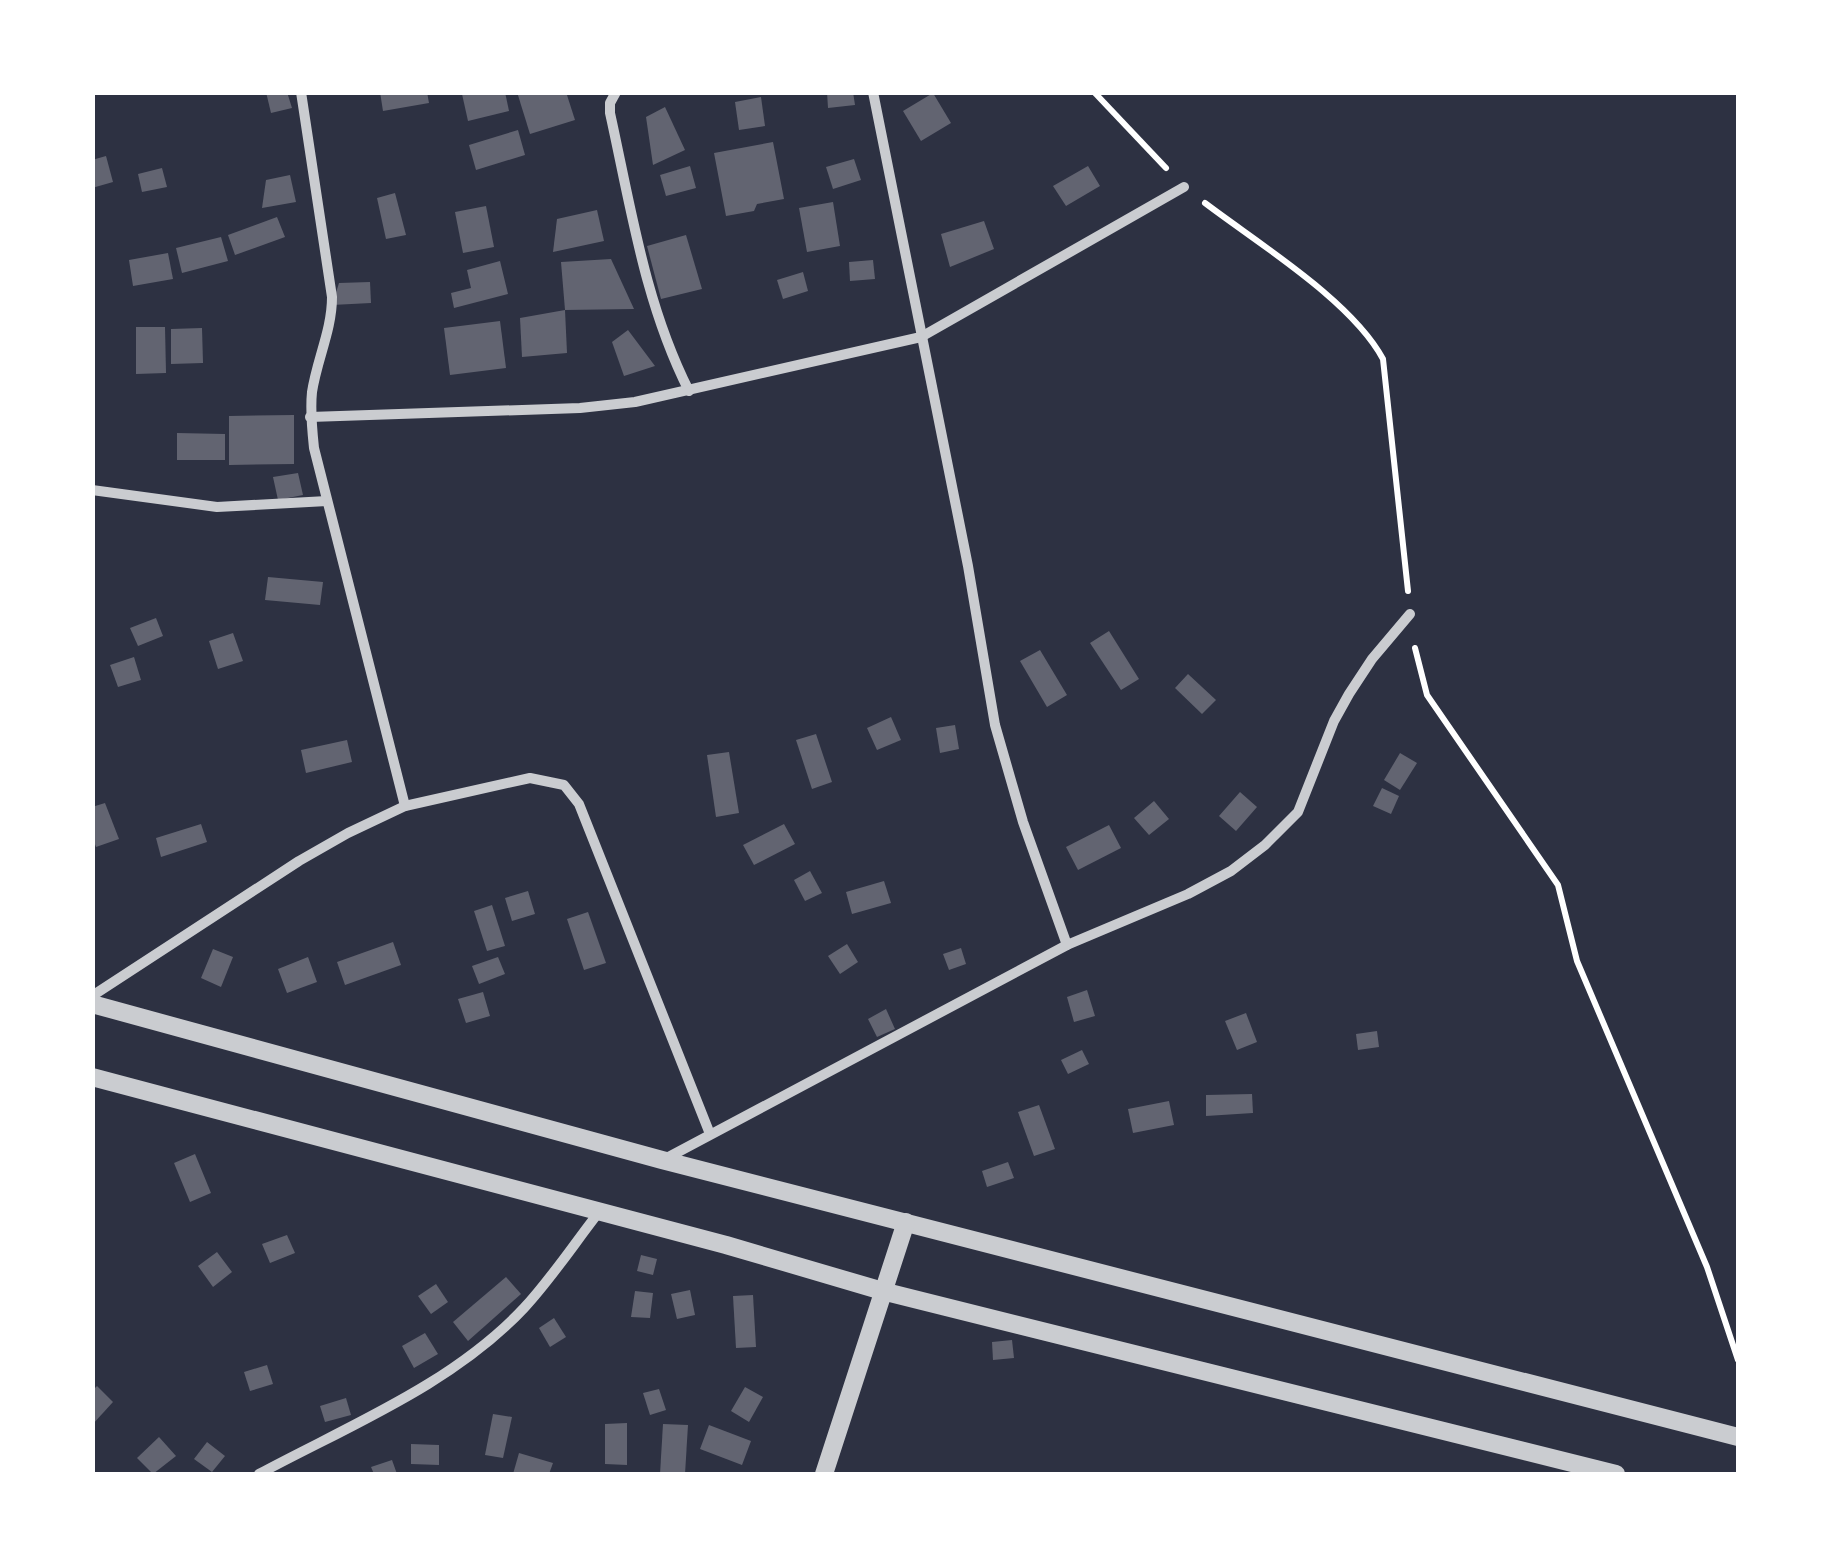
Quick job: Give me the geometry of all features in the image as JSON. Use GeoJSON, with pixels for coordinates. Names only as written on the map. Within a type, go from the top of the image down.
{"type":"FeatureCollection","features":[{"type":"Feature","properties":{"kind":"street"},"geometry":{"type":"LineString","coordinates":[[301,92],[332,297],[332,318],[312,390],[314,448],[405,806]]}},
{"type":"Feature","properties":{"kind":"street"},"geometry":{"type":"LineString","coordinates":[[616,92],[610,114],[649,292],[660,329],[689,391]]}},
{"type":"Feature","properties":{"kind":"street"},"geometry":{"type":"LineString","coordinates":[[873,92],[996,725],[1023,822],[1067,944]]}},
{"type":"Feature","properties":{"kind":"street"},"geometry":{"type":"LineString","coordinates":[[310,417],[580,408],[635,402],[921,337],[1184,186]]}},
{"type":"Feature","properties":{"kind":"street"},"geometry":{"type":"LineString","coordinates":[[92,490],[217,507],[328,501]]}},
{"type":"Feature","properties":{"kind":"street"},"geometry":{"type":"LineString","coordinates":[[662,1160],[1067,944],[1188,894],[1231,871],[1298,812],[1334,721],[1349,694],[1410,614]]}},
{"type":"Feature","properties":{"kind":"street"},"geometry":{"type":"LineString","coordinates":[[92,996],[298,862],[405,806],[530,778],[564,784],[579,804],[710,1134]]}},
{"type":"Feature","properties":{"kind":"street"},"geometry":{"type":"LineString","coordinates":[[92,1004],[662,1160],[1738,1437]]}},
{"type":"Feature","properties":{"kind":"street"},"geometry":{"type":"LineString","coordinates":[[92,1077],[886,1292],[1616,1474]]}},
{"type":"Feature","properties":{"kind":"street"},"geometry":{"type":"LineString","coordinates":[[259,1474],[426,1385],[478,1349],[524,1308],[599,1212]]}},
{"type":"Feature","properties":{"kind":"street"},"geometry":{"type":"LineString","coordinates":[[824,1474],[906,1222]]}},
{"type":"Feature","properties":{"kind":"path"},"geometry":{"type":"LineString","coordinates":[[1094,92],[1184,186],[1341,306],[1370,335],[1383,359],[1410,614],[1426,695],[1558,885],[1576,960],[1707,1267],[1738,1360]]}},
{"type":"Feature","properties":{"kind":"building"},"geometry":{"type":"Polygon","coordinates":[[[266,92],[287,92],[292,108],[271,113],[266,92]]]}},
{"type":"Feature","properties":{"kind":"building"},"geometry":{"type":"Polygon","coordinates":[[[380,92],[427,92],[429,103],[383,111],[380,92]]]}},
{"type":"Feature","properties":{"kind":"building"},"geometry":{"type":"Polygon","coordinates":[[[505,92],[509,111],[468,121],[462,94],[505,92]]]}},
{"type":"Feature","properties":{"kind":"building"},"geometry":{"type":"Polygon","coordinates":[[[517,92],[566,92],[575,120],[530,134],[517,92]]]}},
{"type":"Feature","properties":{"kind":"building"},"geometry":{"type":"Polygon","coordinates":[[[827,92],[853,92],[855,105],[828,108],[827,92]]]}},
{"type":"Feature","properties":{"kind":"building"},"geometry":{"type":"Polygon","coordinates":[[[933,93],[951,123],[921,141],[903,111],[933,93]]]}},
{"type":"Feature","properties":{"kind":"building"},"geometry":{"type":"Polygon","coordinates":[[[761,97],[765,126],[739,130],[735,102],[761,97]]]}},
{"type":"Feature","properties":{"kind":"building"},"geometry":{"type":"Polygon","coordinates":[[[665,107],[685,150],[653,165],[646,117],[665,107]]]}},
{"type":"Feature","properties":{"kind":"building"},"geometry":{"type":"Polygon","coordinates":[[[518,130],[525,155],[476,170],[469,145],[518,130]]]}},
{"type":"Feature","properties":{"kind":"building"},"geometry":{"type":"Polygon","coordinates":[[[773,142],[784,199],[757,204],[754,211],[726,216],[714,153],[773,142]]]}},
{"type":"Feature","properties":{"kind":"building"},"geometry":{"type":"Polygon","coordinates":[[[106,156],[113,182],[92,188],[92,160],[106,156]]]}},
{"type":"Feature","properties":{"kind":"building"},"geometry":{"type":"Polygon","coordinates":[[[854,159],[861,180],[833,189],[826,167],[854,159]]]}},
{"type":"Feature","properties":{"kind":"building"},"geometry":{"type":"Polygon","coordinates":[[[690,166],[696,188],[666,196],[660,175],[690,166]]]}},
{"type":"Feature","properties":{"kind":"building"},"geometry":{"type":"Polygon","coordinates":[[[1088,166],[1100,186],[1066,206],[1053,186],[1088,166]]]}},
{"type":"Feature","properties":{"kind":"building"},"geometry":{"type":"Polygon","coordinates":[[[162,168],[167,187],[142,192],[138,174],[162,168]]]}},
{"type":"Feature","properties":{"kind":"building"},"geometry":{"type":"Polygon","coordinates":[[[290,175],[296,202],[262,208],[266,180],[290,175]]]}},
{"type":"Feature","properties":{"kind":"building"},"geometry":{"type":"Polygon","coordinates":[[[395,193],[406,235],[386,239],[377,198],[395,193]]]}},
{"type":"Feature","properties":{"kind":"building"},"geometry":{"type":"Polygon","coordinates":[[[833,202],[840,246],[807,252],[799,208],[833,202]]]}},
{"type":"Feature","properties":{"kind":"building"},"geometry":{"type":"Polygon","coordinates":[[[486,206],[494,247],[463,253],[455,212],[486,206]]]}},
{"type":"Feature","properties":{"kind":"building"},"geometry":{"type":"Polygon","coordinates":[[[597,210],[604,241],[553,252],[557,219],[597,210]]]}},
{"type":"Feature","properties":{"kind":"building"},"geometry":{"type":"Polygon","coordinates":[[[277,217],[285,237],[235,255],[228,235],[277,217]]]}},
{"type":"Feature","properties":{"kind":"building"},"geometry":{"type":"Polygon","coordinates":[[[984,221],[994,249],[950,267],[941,234],[984,221]]]}},
{"type":"Feature","properties":{"kind":"building"},"geometry":{"type":"Polygon","coordinates":[[[686,235],[702,289],[661,299],[647,246],[686,235]]]}},
{"type":"Feature","properties":{"kind":"building"},"geometry":{"type":"Polygon","coordinates":[[[221,237],[228,261],[182,273],[176,248],[221,237]]]}},
{"type":"Feature","properties":{"kind":"building"},"geometry":{"type":"Polygon","coordinates":[[[168,253],[173,279],[133,286],[129,260],[168,253]]]}},
{"type":"Feature","properties":{"kind":"building"},"geometry":{"type":"Polygon","coordinates":[[[611,259],[634,309],[565,310],[561,262],[611,259]]]}},
{"type":"Feature","properties":{"kind":"building"},"geometry":{"type":"Polygon","coordinates":[[[873,260],[875,279],[850,281],[849,262],[873,260]]]}},
{"type":"Feature","properties":{"kind":"building"},"geometry":{"type":"Polygon","coordinates":[[[500,261],[508,294],[454,308],[451,293],[471,288],[467,270],[500,261]]]}},
{"type":"Feature","properties":{"kind":"building"},"geometry":{"type":"Polygon","coordinates":[[[803,272],[808,291],[783,299],[777,280],[803,272]]]}},
{"type":"Feature","properties":{"kind":"building"},"geometry":{"type":"Polygon","coordinates":[[[370,282],[371,303],[332,305],[339,283],[370,282]]]}},
{"type":"Feature","properties":{"kind":"building"},"geometry":{"type":"Polygon","coordinates":[[[565,310],[567,353],[522,357],[520,318],[565,310]]]}},
{"type":"Feature","properties":{"kind":"building"},"geometry":{"type":"Polygon","coordinates":[[[500,321],[506,368],[450,375],[444,328],[500,321]]]}},
{"type":"Feature","properties":{"kind":"building"},"geometry":{"type":"Polygon","coordinates":[[[136,327],[165,327],[166,373],[136,374],[136,327]]]}},
{"type":"Feature","properties":{"kind":"building"},"geometry":{"type":"Polygon","coordinates":[[[202,328],[203,363],[171,364],[171,329],[202,328]]]}},
{"type":"Feature","properties":{"kind":"building"},"geometry":{"type":"Polygon","coordinates":[[[628,330],[655,366],[624,376],[612,342],[628,330]]]}},
{"type":"Feature","properties":{"kind":"building"},"geometry":{"type":"Polygon","coordinates":[[[294,415],[294,464],[229,465],[229,416],[294,415]]]}},
{"type":"Feature","properties":{"kind":"building"},"geometry":{"type":"Polygon","coordinates":[[[177,433],[225,434],[225,460],[177,460],[177,433]]]}},
{"type":"Feature","properties":{"kind":"building"},"geometry":{"type":"Polygon","coordinates":[[[298,473],[303,495],[278,500],[273,477],[298,473]]]}},
{"type":"Feature","properties":{"kind":"building"},"geometry":{"type":"Polygon","coordinates":[[[268,577],[323,582],[320,605],[265,600],[268,577]]]}},
{"type":"Feature","properties":{"kind":"building"},"geometry":{"type":"Polygon","coordinates":[[[156,618],[163,636],[138,646],[130,628],[156,618]]]}},
{"type":"Feature","properties":{"kind":"building"},"geometry":{"type":"Polygon","coordinates":[[[1109,631],[1139,679],[1121,690],[1090,643],[1109,631]]]}},
{"type":"Feature","properties":{"kind":"building"},"geometry":{"type":"Polygon","coordinates":[[[233,633],[243,661],[218,669],[209,641],[233,633]]]}},
{"type":"Feature","properties":{"kind":"building"},"geometry":{"type":"Polygon","coordinates":[[[1040,650],[1067,695],[1047,707],[1020,661],[1040,650]]]}},
{"type":"Feature","properties":{"kind":"building"},"geometry":{"type":"Polygon","coordinates":[[[134,657],[141,680],[118,687],[110,665],[134,657]]]}},
{"type":"Feature","properties":{"kind":"building"},"geometry":{"type":"Polygon","coordinates":[[[1188,674],[1216,700],[1202,714],[1175,688],[1188,674]]]}},
{"type":"Feature","properties":{"kind":"building"},"geometry":{"type":"Polygon","coordinates":[[[891,717],[901,740],[877,750],[867,728],[891,717]]]}},
{"type":"Feature","properties":{"kind":"building"},"geometry":{"type":"Polygon","coordinates":[[[955,725],[959,749],[940,753],[936,728],[955,725]]]}},
{"type":"Feature","properties":{"kind":"building"},"geometry":{"type":"Polygon","coordinates":[[[816,734],[832,782],[812,789],[796,740],[816,734]]]}},
{"type":"Feature","properties":{"kind":"building"},"geometry":{"type":"Polygon","coordinates":[[[347,740],[352,762],[306,773],[301,750],[347,740]]]}},
{"type":"Feature","properties":{"kind":"building"},"geometry":{"type":"Polygon","coordinates":[[[729,752],[739,813],[716,817],[707,755],[729,752]]]}},
{"type":"Feature","properties":{"kind":"building"},"geometry":{"type":"Polygon","coordinates":[[[1400,753],[1417,763],[1400,790],[1384,780],[1400,753]]]}},
{"type":"Feature","properties":{"kind":"building"},"geometry":{"type":"Polygon","coordinates":[[[1382,788],[1399,796],[1391,814],[1373,806],[1382,788]]]}},
{"type":"Feature","properties":{"kind":"building"},"geometry":{"type":"Polygon","coordinates":[[[1240,792],[1257,807],[1236,831],[1219,816],[1240,792]]]}},
{"type":"Feature","properties":{"kind":"building"},"geometry":{"type":"Polygon","coordinates":[[[1154,801],[1169,819],[1149,835],[1134,818],[1154,801]]]}},
{"type":"Feature","properties":{"kind":"building"},"geometry":{"type":"Polygon","coordinates":[[[105,803],[119,839],[96,847],[92,807],[105,803]]]}},
{"type":"Feature","properties":{"kind":"building"},"geometry":{"type":"Polygon","coordinates":[[[201,824],[207,842],[161,857],[156,838],[201,824]]]}},
{"type":"Feature","properties":{"kind":"building"},"geometry":{"type":"Polygon","coordinates":[[[784,824],[795,844],[754,865],[743,845],[784,824]]]}},
{"type":"Feature","properties":{"kind":"building"},"geometry":{"type":"Polygon","coordinates":[[[1109,825],[1121,848],[1078,870],[1066,847],[1109,825]]]}},
{"type":"Feature","properties":{"kind":"building"},"geometry":{"type":"Polygon","coordinates":[[[810,871],[822,893],[805,901],[794,880],[810,871]]]}},
{"type":"Feature","properties":{"kind":"building"},"geometry":{"type":"Polygon","coordinates":[[[884,881],[891,903],[852,914],[846,892],[884,881]]]}},
{"type":"Feature","properties":{"kind":"building"},"geometry":{"type":"Polygon","coordinates":[[[528,891],[535,914],[512,921],[505,898],[528,891]]]}},
{"type":"Feature","properties":{"kind":"building"},"geometry":{"type":"Polygon","coordinates":[[[492,905],[505,946],[487,951],[474,911],[492,905]]]}},
{"type":"Feature","properties":{"kind":"building"},"geometry":{"type":"Polygon","coordinates":[[[588,912],[606,963],[584,970],[567,919],[588,912]]]}},
{"type":"Feature","properties":{"kind":"building"},"geometry":{"type":"Polygon","coordinates":[[[393,942],[401,965],[345,985],[337,962],[393,942]]]}},
{"type":"Feature","properties":{"kind":"building"},"geometry":{"type":"Polygon","coordinates":[[[847,944],[858,962],[840,974],[828,956],[847,944]]]}},
{"type":"Feature","properties":{"kind":"building"},"geometry":{"type":"Polygon","coordinates":[[[961,948],[966,964],[949,970],[943,954],[961,948]]]}},
{"type":"Feature","properties":{"kind":"building"},"geometry":{"type":"Polygon","coordinates":[[[213,949],[233,957],[221,987],[201,978],[213,949]]]}},
{"type":"Feature","properties":{"kind":"building"},"geometry":{"type":"Polygon","coordinates":[[[308,957],[317,982],[287,993],[278,969],[308,957]]]}},
{"type":"Feature","properties":{"kind":"building"},"geometry":{"type":"Polygon","coordinates":[[[498,957],[505,974],[479,984],[472,966],[498,957]]]}},
{"type":"Feature","properties":{"kind":"building"},"geometry":{"type":"Polygon","coordinates":[[[1087,990],[1095,1016],[1074,1022],[1067,997],[1087,990]]]}},
{"type":"Feature","properties":{"kind":"building"},"geometry":{"type":"Polygon","coordinates":[[[483,992],[490,1016],[466,1023],[458,999],[483,992]]]}},
{"type":"Feature","properties":{"kind":"building"},"geometry":{"type":"Polygon","coordinates":[[[886,1009],[895,1029],[877,1037],[868,1019],[886,1009]]]}},
{"type":"Feature","properties":{"kind":"building"},"geometry":{"type":"Polygon","coordinates":[[[1246,1013],[1257,1042],[1237,1050],[1225,1021],[1246,1013]]]}},
{"type":"Feature","properties":{"kind":"building"},"geometry":{"type":"Polygon","coordinates":[[[1377,1031],[1379,1047],[1358,1050],[1356,1034],[1377,1031]]]}},
{"type":"Feature","properties":{"kind":"building"},"geometry":{"type":"Polygon","coordinates":[[[1082,1050],[1089,1064],[1068,1074],[1061,1060],[1082,1050]]]}},
{"type":"Feature","properties":{"kind":"building"},"geometry":{"type":"Polygon","coordinates":[[[1252,1094],[1253,1113],[1206,1116],[1206,1095],[1252,1094]]]}},
{"type":"Feature","properties":{"kind":"building"},"geometry":{"type":"Polygon","coordinates":[[[1169,1101],[1174,1125],[1133,1133],[1128,1109],[1169,1101]]]}},
{"type":"Feature","properties":{"kind":"building"},"geometry":{"type":"Polygon","coordinates":[[[1039,1105],[1055,1149],[1034,1156],[1018,1112],[1039,1105]]]}},
{"type":"Feature","properties":{"kind":"building"},"geometry":{"type":"Polygon","coordinates":[[[195,1154],[211,1193],[190,1202],[174,1163],[195,1154]]]}},
{"type":"Feature","properties":{"kind":"building"},"geometry":{"type":"Polygon","coordinates":[[[1008,1162],[1014,1178],[987,1187],[982,1171],[1008,1162]]]}},
{"type":"Feature","properties":{"kind":"building"},"geometry":{"type":"Polygon","coordinates":[[[287,1235],[295,1253],[270,1263],[262,1244],[287,1235]]]}},
{"type":"Feature","properties":{"kind":"building"},"geometry":{"type":"Polygon","coordinates":[[[217,1252],[232,1272],[213,1287],[198,1266],[217,1252]]]}},
{"type":"Feature","properties":{"kind":"building"},"geometry":{"type":"Polygon","coordinates":[[[641,1255],[657,1259],[653,1275],[637,1271],[641,1255]]]}},
{"type":"Feature","properties":{"kind":"building"},"geometry":{"type":"Polygon","coordinates":[[[506,1277],[521,1294],[468,1341],[453,1322],[506,1277]]]}},
{"type":"Feature","properties":{"kind":"building"},"geometry":{"type":"Polygon","coordinates":[[[436,1284],[448,1302],[431,1314],[418,1296],[436,1284]]]}},
{"type":"Feature","properties":{"kind":"building"},"geometry":{"type":"Polygon","coordinates":[[[690,1290],[695,1315],[677,1319],[671,1294],[690,1290]]]}},
{"type":"Feature","properties":{"kind":"building"},"geometry":{"type":"Polygon","coordinates":[[[635,1291],[653,1293],[650,1318],[631,1317],[635,1291]]]}},
{"type":"Feature","properties":{"kind":"building"},"geometry":{"type":"Polygon","coordinates":[[[753,1295],[756,1347],[736,1348],[733,1296],[753,1295]]]}},
{"type":"Feature","properties":{"kind":"building"},"geometry":{"type":"Polygon","coordinates":[[[554,1318],[566,1337],[550,1347],[539,1328],[554,1318]]]}},
{"type":"Feature","properties":{"kind":"building"},"geometry":{"type":"Polygon","coordinates":[[[425,1333],[438,1354],[414,1368],[402,1346],[425,1333]]]}},
{"type":"Feature","properties":{"kind":"building"},"geometry":{"type":"Polygon","coordinates":[[[1012,1340],[1014,1358],[993,1360],[992,1342],[1012,1340]]]}},
{"type":"Feature","properties":{"kind":"building"},"geometry":{"type":"Polygon","coordinates":[[[267,1365],[273,1384],[250,1391],[244,1372],[267,1365]]]}},
{"type":"Feature","properties":{"kind":"building"},"geometry":{"type":"Polygon","coordinates":[[[97,1386],[113,1402],[92,1425],[92,1391],[97,1386]]]}},
{"type":"Feature","properties":{"kind":"building"},"geometry":{"type":"Polygon","coordinates":[[[745,1387],[763,1397],[749,1422],[731,1411],[745,1387]]]}},
{"type":"Feature","properties":{"kind":"building"},"geometry":{"type":"Polygon","coordinates":[[[659,1389],[666,1410],[650,1415],[643,1393],[659,1389]]]}},
{"type":"Feature","properties":{"kind":"building"},"geometry":{"type":"Polygon","coordinates":[[[346,1398],[351,1415],[325,1422],[320,1406],[346,1398]]]}},
{"type":"Feature","properties":{"kind":"building"},"geometry":{"type":"Polygon","coordinates":[[[493,1414],[512,1417],[503,1458],[485,1455],[493,1414]]]}},
{"type":"Feature","properties":{"kind":"building"},"geometry":{"type":"Polygon","coordinates":[[[627,1423],[627,1465],[605,1464],[605,1424],[627,1423]]]}},
{"type":"Feature","properties":{"kind":"building"},"geometry":{"type":"Polygon","coordinates":[[[663,1424],[688,1425],[685,1474],[660,1474],[663,1424]]]}},
{"type":"Feature","properties":{"kind":"building"},"geometry":{"type":"Polygon","coordinates":[[[709,1425],[751,1441],[742,1465],[700,1449],[709,1425]]]}},
{"type":"Feature","properties":{"kind":"building"},"geometry":{"type":"Polygon","coordinates":[[[159,1437],[176,1456],[153,1474],[137,1458],[159,1437]]]}},
{"type":"Feature","properties":{"kind":"building"},"geometry":{"type":"Polygon","coordinates":[[[207,1442],[225,1456],[212,1472],[194,1459],[207,1442]]]}},
{"type":"Feature","properties":{"kind":"building"},"geometry":{"type":"Polygon","coordinates":[[[411,1444],[439,1445],[439,1465],[411,1464],[411,1444]]]}},
{"type":"Feature","properties":{"kind":"building"},"geometry":{"type":"Polygon","coordinates":[[[519,1453],[553,1463],[549,1474],[513,1474],[519,1453]]]}},
{"type":"Feature","properties":{"kind":"building"},"geometry":{"type":"Polygon","coordinates":[[[392,1460],[397,1474],[374,1474],[371,1467],[392,1460]]]}}]}
